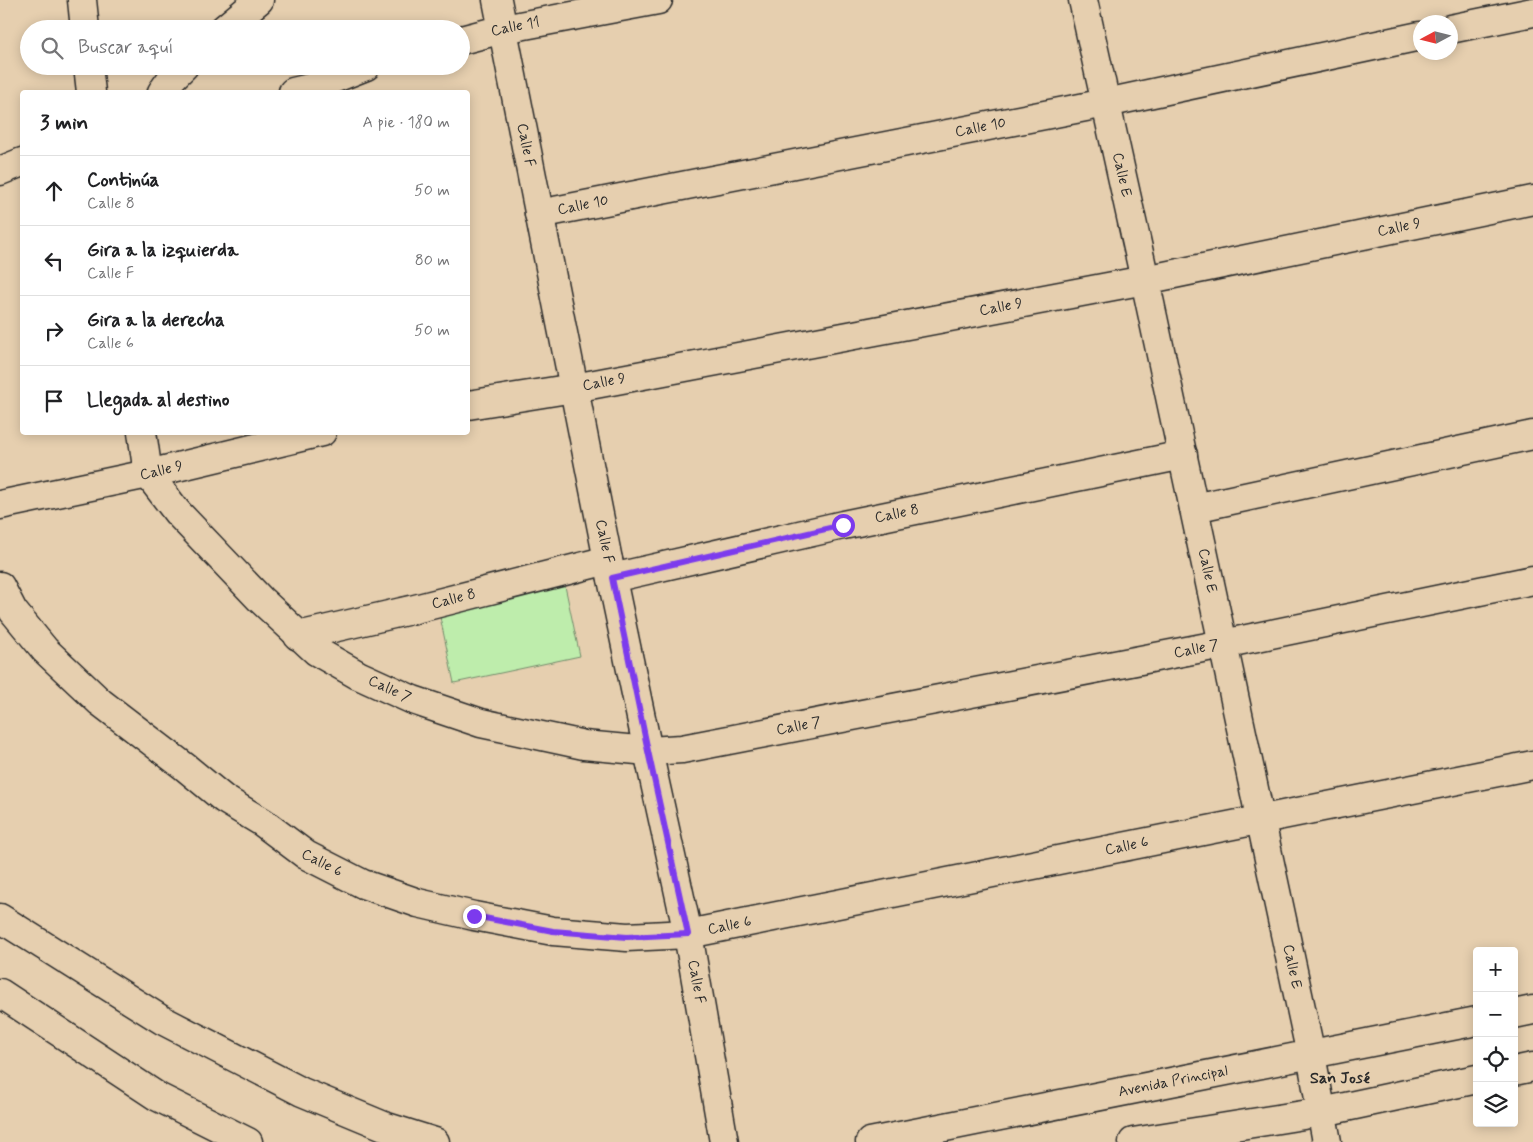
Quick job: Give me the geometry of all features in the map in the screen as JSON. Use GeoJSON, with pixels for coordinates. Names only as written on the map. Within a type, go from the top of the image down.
{"type":"FeatureCollection","features":[{"type":"Feature","properties":{"kind":"street"},"geometry":{"type":"LineString","coordinates":[[82,0],[84,20]]}},
{"type":"Feature","properties":{"kind":"street"},"geometry":{"type":"LineString","coordinates":[[235,20],[259,0]]}},
{"type":"Feature","properties":{"kind":"street","name":"Calle F"},"geometry":{"type":"LineString","coordinates":[[497,0],[610,569],[688,934],[724,1142]]}},
{"type":"Feature","properties":{"kind":"street","name":"Calle 11"},"geometry":{"type":"LineString","coordinates":[[470,38],[503,29],[658,0]]}},
{"type":"Feature","properties":{"kind":"street","name":"Calle E"},"geometry":{"type":"LineString","coordinates":[[1083,0],[1261,818],[1311,1055],[1327,1142]]}},
{"type":"Feature","properties":{"kind":"street"},"geometry":{"type":"LineString","coordinates":[[1458,27],[1533,12]]}},
{"type":"Feature","properties":{"kind":"street","name":"Calle 10"},"geometry":{"type":"LineString","coordinates":[[539,214],[1106,103],[1413,37]]}},
{"type":"Feature","properties":{"kind":"street"},"geometry":{"type":"LineString","coordinates":[[89,75],[91,90]]}},
{"type":"Feature","properties":{"kind":"street"},"geometry":{"type":"LineString","coordinates":[[163,90],[175,75]]}},
{"type":"Feature","properties":{"kind":"street"},"geometry":{"type":"LineString","coordinates":[[306,90],[344,75]]}},
{"type":"Feature","properties":{"kind":"street"},"geometry":{"type":"LineString","coordinates":[[0,171],[20,163]]}},
{"type":"Feature","properties":{"kind":"street","name":"Calle 9"},"geometry":{"type":"LineString","coordinates":[[470,405],[574,388],[1145,280],[1533,200]]}},
{"type":"Feature","properties":{"kind":"street"},"geometry":{"type":"LineString","coordinates":[[142,435],[148,474]]}},
{"type":"Feature","properties":{"kind":"street","name":"Calle 9"},"geometry":{"type":"LineString","coordinates":[[0,505],[148,474],[310,435]]}},
{"type":"Feature","properties":{"kind":"street"},"geometry":{"type":"LineString","coordinates":[[1194,508],[1533,435]]}},
{"type":"Feature","properties":{"kind":"street","name":"Calle 8"},"geometry":{"type":"LineString","coordinates":[[298,636],[415,609],[610,569],[843,525],[1183,456]]}},
{"type":"Feature","properties":{"kind":"street","name":"Calle 7"},"geometry":{"type":"LineString","coordinates":[[148,474],[177,512],[298,636],[316,651],[358,675],[413,700],[481,723],[584,744],[648,751],[682,750],[1223,644],[1533,580]]}},
{"type":"Feature","properties":{"kind":"street","name":"Calle 6"},"geometry":{"type":"LineString","coordinates":[[0,586],[13,611],[45,650],[100,702],[224,799],[262,822],[306,855],[363,884],[418,902],[474,916],[553,931],[627,937],[688,934],[1533,765]]}},
{"type":"Feature","properties":{"kind":"street"},"geometry":{"type":"LineString","coordinates":[[0,918],[162,1020],[284,1083],[384,1126],[435,1142]]}},
{"type":"Feature","properties":{"kind":"street"},"geometry":{"type":"LineString","coordinates":[[0,993],[158,1097],[248,1142]]}},
{"type":"Feature","properties":{"kind":"street"},"geometry":{"type":"LineString","coordinates":[[1518,1013],[1533,1010]]}},
{"type":"Feature","properties":{"kind":"street","name":"Avenida Principal"},"geometry":{"type":"LineString","coordinates":[[870,1142],[1473,1022]]}},
{"type":"Feature","properties":{"kind":"street"},"geometry":{"type":"LineString","coordinates":[[1518,1070],[1533,1067]]}},
{"type":"Feature","properties":{"kind":"street"},"geometry":{"type":"LineString","coordinates":[[1133,1142],[1322,1112],[1473,1080]]}},
{"type":"Feature","properties":{"kind":"green space"},"geometry":{"type":"Polygon","coordinates":[[[565,586],[580,656],[454,683],[439,612],[565,586]]]}},
{"type":"Feature","properties":{"kind":"district","name":"San José"},"geometry":{"type":"Point","coordinates":[1340,1078]}},
{"type":"Feature","properties":{"kind":"route"},"geometry":{"type":"LineString","coordinates":[[474,916],[553,931],[627,937],[688,934],[612,578],[843,525]]}}]}
